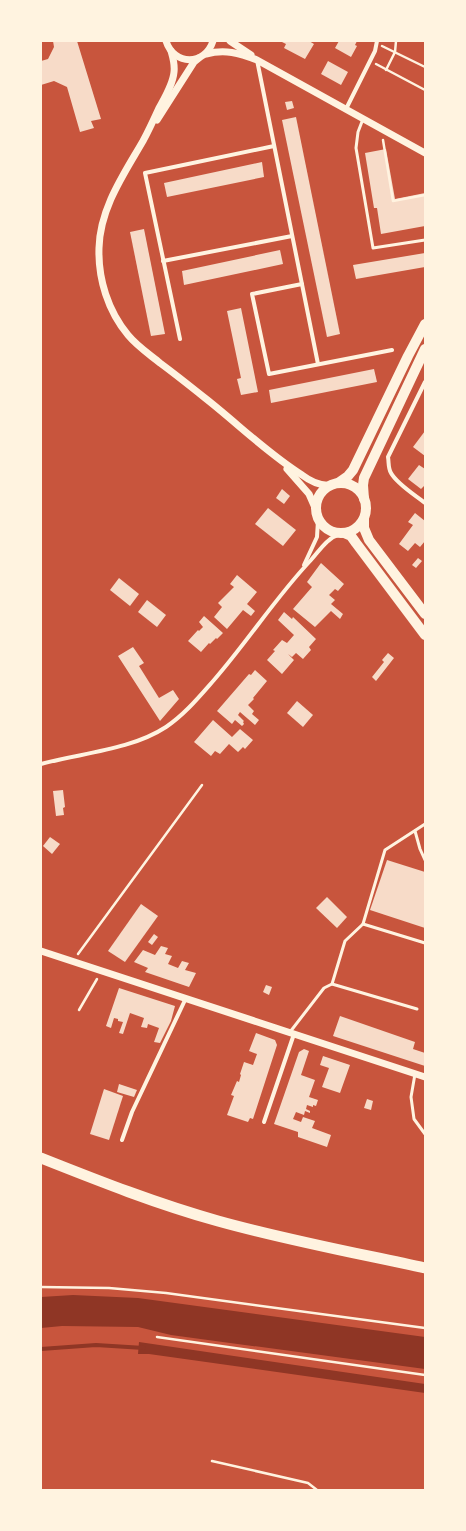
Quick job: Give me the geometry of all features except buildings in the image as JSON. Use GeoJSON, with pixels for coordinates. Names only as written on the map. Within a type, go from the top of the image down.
{"type":"FeatureCollection","features":[{"type":"Feature","properties":{"kind":"highway"},"geometry":{"type":"LineString","coordinates":[[41,1158],[114,1187],[213,1220],[300,1242],[425,1268]]}},
{"type":"Feature","properties":{"kind":"main road"},"geometry":{"type":"LineString","coordinates":[[425,324],[353,470],[348,476],[323,490],[318,497],[316,510],[318,520],[329,531],[351,536],[425,635]]}},
{"type":"Feature","properties":{"kind":"main road"},"geometry":{"type":"LineString","coordinates":[[425,349],[364,478],[363,485],[366,507],[364,528],[369,540],[425,614]]}},
{"type":"Feature","properties":{"kind":"main road"},"geometry":{"type":"LineString","coordinates":[[334,484],[346,484],[354,487],[360,492],[364,499]]}},
{"type":"Feature","properties":{"kind":"main road"},"geometry":{"type":"LineString","coordinates":[[342,533],[356,529],[364,519]]}},
{"type":"Feature","properties":{"kind":"street"},"geometry":{"type":"LineString","coordinates":[[145,138],[172,80],[174,66],[171,51],[166,41]]}},
{"type":"Feature","properties":{"kind":"street"},"geometry":{"type":"LineString","coordinates":[[206,54],[213,41]]}},
{"type":"Feature","properties":{"kind":"street"},"geometry":{"type":"LineString","coordinates":[[230,41],[257,60],[318,364]]}},
{"type":"Feature","properties":{"kind":"street"},"geometry":{"type":"LineString","coordinates":[[346,109],[370,61],[377,42]]}},
{"type":"Feature","properties":{"kind":"street"},"geometry":{"type":"LineString","coordinates":[[171,51],[179,58],[185,60],[199,58]]}},
{"type":"Feature","properties":{"kind":"street"},"geometry":{"type":"LineString","coordinates":[[334,484],[322,485],[307,478],[275,456],[206,398],[139,346],[120,324],[106,295],[101,278],[100,263],[99,240],[102,221],[115,189],[145,138],[172,100],[194,62],[206,54],[225,51],[243,54],[257,60],[425,153]]}},
{"type":"Feature","properties":{"kind":"street"},"geometry":{"type":"LineString","coordinates":[[180,340],[145,173],[274,146]]}},
{"type":"Feature","properties":{"kind":"street"},"geometry":{"type":"LineString","coordinates":[[163,262],[292,236]]}},
{"type":"Feature","properties":{"kind":"street"},"geometry":{"type":"LineString","coordinates":[[302,284],[252,294],[269,374],[392,350]]}},
{"type":"Feature","properties":{"kind":"street"},"geometry":{"type":"LineString","coordinates":[[425,382],[388,457],[391,473],[396,480],[425,503]]}},
{"type":"Feature","properties":{"kind":"street"},"geometry":{"type":"LineString","coordinates":[[275,456],[309,494],[316,510]]}},
{"type":"Feature","properties":{"kind":"street"},"geometry":{"type":"LineString","coordinates":[[299,572],[314,546],[317,537],[318,520]]}},
{"type":"Feature","properties":{"kind":"street"},"geometry":{"type":"LineString","coordinates":[[41,764],[126,744],[153,734],[176,720],[218,675],[299,572],[327,541],[342,533]]}},
{"type":"Feature","properties":{"kind":"street"},"geometry":{"type":"LineString","coordinates":[[41,951],[425,1077]]}},
{"type":"Feature","properties":{"kind":"street"},"geometry":{"type":"LineString","coordinates":[[122,1140],[132,1112],[186,998]]}},
{"type":"Feature","properties":{"kind":"street"},"geometry":{"type":"LineString","coordinates":[[264,1122],[292,1033]]}},
{"type":"Feature","properties":{"kind":"lane"},"geometry":{"type":"LineString","coordinates":[[363,119],[358,132],[356,148],[373,248],[425,240]]}},
{"type":"Feature","properties":{"kind":"lane"},"geometry":{"type":"LineString","coordinates":[[332,984],[345,941],[363,924],[385,850],[425,824]]}},
{"type":"Feature","properties":{"kind":"lane"},"geometry":{"type":"LineString","coordinates":[[415,831],[425,860]]}},
{"type":"Feature","properties":{"kind":"lane"},"geometry":{"type":"LineString","coordinates":[[363,924],[425,943]]}},
{"type":"Feature","properties":{"kind":"lane"},"geometry":{"type":"LineString","coordinates":[[292,1033],[324,988],[332,984],[416,1009]]}},
{"type":"Feature","properties":{"kind":"lane"},"geometry":{"type":"LineString","coordinates":[[415,1074],[410,1097],[414,1118],[425,1134]]}},
{"type":"Feature","properties":{"kind":"path"},"geometry":{"type":"LineString","coordinates":[[386,70],[395,52],[396,41]]}},
{"type":"Feature","properties":{"kind":"path"},"geometry":{"type":"LineString","coordinates":[[377,42],[425,68]]}},
{"type":"Feature","properties":{"kind":"path"},"geometry":{"type":"LineString","coordinates":[[370,61],[425,90]]}},
{"type":"Feature","properties":{"kind":"path"},"geometry":{"type":"LineString","coordinates":[[381,129],[393,201],[425,195]]}},
{"type":"Feature","properties":{"kind":"path"},"geometry":{"type":"LineString","coordinates":[[73,961],[202,785]]}},
{"type":"Feature","properties":{"kind":"path"},"geometry":{"type":"LineString","coordinates":[[79,1010],[97,980],[95,968]]}},
{"type":"Feature","properties":{"kind":"path"},"geometry":{"type":"LineString","coordinates":[[41,1287],[89,1287],[166,1293],[425,1328]]}},
{"type":"Feature","properties":{"kind":"path"},"geometry":{"type":"LineString","coordinates":[[157,1337],[425,1374]]}},
{"type":"Feature","properties":{"kind":"path"},"geometry":{"type":"LineString","coordinates":[[212,1461],[308,1483],[317,1490]]}},
{"type":"Feature","properties":{"kind":"shaded area"},"geometry":{"type":"Polygon","coordinates":[[[73,1295],[138,1298],[425,1337],[425,1369],[171,1335],[138,1327],[62,1326],[41,1328],[41,1297],[73,1295]]]}},
{"type":"Feature","properties":{"kind":"shaded area"},"geometry":{"type":"Polygon","coordinates":[[[139,1342],[425,1384],[425,1393],[149,1354],[138,1354],[139,1342]]]}},
{"type":"Feature","properties":{"kind":"waterway"},"geometry":{"type":"LineString","coordinates":[[41,1349],[96,1345],[144,1348]]}}]}
